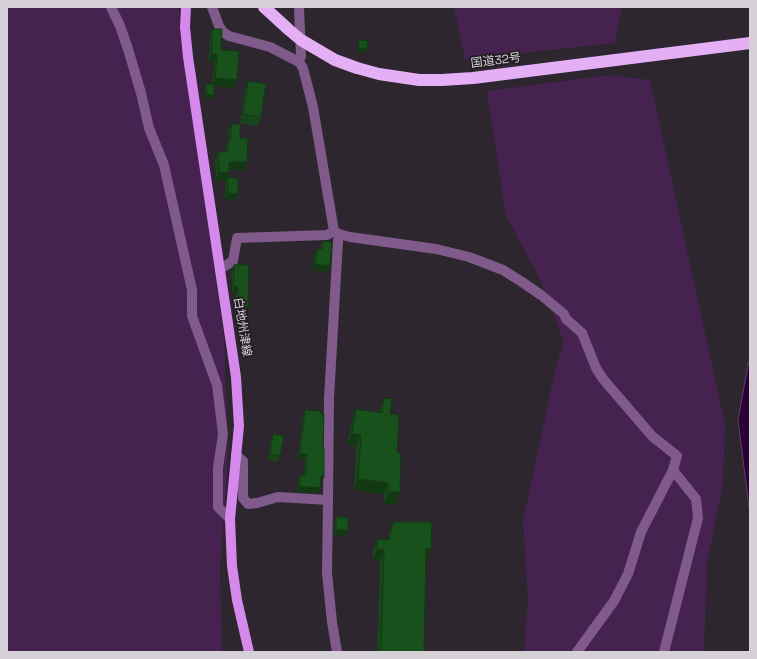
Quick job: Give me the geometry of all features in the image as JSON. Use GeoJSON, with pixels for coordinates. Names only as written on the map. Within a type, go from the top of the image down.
{"type":"FeatureCollection","features":[{"type":"Feature","properties":{"kind":"highway","name":"国道32号"},"geometry":{"type":"LineString","coordinates":[[264,7],[301,40],[335,60],[378,74],[419,80],[473,78],[750,43]]}},
{"type":"Feature","properties":{"kind":"main road","name":"白地州津線"},"geometry":{"type":"LineString","coordinates":[[186,7],[185,27],[188,57],[236,377],[239,426],[230,519],[232,566],[237,600],[249,652]]}},
{"type":"Feature","properties":{"kind":"street"},"geometry":{"type":"LineString","coordinates":[[111,7],[120,26],[141,93],[149,128],[164,165],[192,290],[192,316],[217,385],[223,434],[218,468],[218,506],[230,519]]}},
{"type":"Feature","properties":{"kind":"street"},"geometry":{"type":"LineString","coordinates":[[212,7],[219,26],[223,32],[229,36],[270,48],[299,62],[304,68],[313,107],[338,242],[329,398],[327,573],[337,652]]}},
{"type":"Feature","properties":{"kind":"street"},"geometry":{"type":"LineString","coordinates":[[299,7],[301,56],[299,62]]}},
{"type":"Feature","properties":{"kind":"street"},"geometry":{"type":"LineString","coordinates":[[220,269],[233,261],[237,238],[327,235],[337,233],[357,238],[436,249],[469,257],[503,270],[541,295],[564,314],[566,319],[582,333],[596,368],[603,379],[652,436],[677,456],[673,470],[641,532],[628,574],[614,601],[577,652]]}},
{"type":"Feature","properties":{"kind":"street"},"geometry":{"type":"LineString","coordinates":[[236,455],[243,461],[243,498],[248,504],[278,497],[328,500]]}},
{"type":"Feature","properties":{"kind":"street"},"geometry":{"type":"LineString","coordinates":[[664,652],[698,518],[696,499],[673,470]]}},
{"type":"Feature","properties":{"kind":"shaded area"},"geometry":{"type":"Polygon","coordinates":[[[7,7],[179,7],[180,34],[224,337],[228,460],[220,568],[222,652],[7,652],[7,7]]]}},
{"type":"Feature","properties":{"kind":"shaded area"},"geometry":{"type":"Polygon","coordinates":[[[454,7],[622,7],[615,43],[465,59],[454,7]]]}},
{"type":"Feature","properties":{"kind":"shaded area"},"geometry":{"type":"Polygon","coordinates":[[[609,75],[650,80],[725,425],[723,484],[707,563],[704,652],[524,652],[528,599],[523,521],[556,366],[564,342],[538,275],[506,216],[487,91],[609,75]]]}},
{"type":"Feature","properties":{"kind":"shaded area"},"geometry":{"type":"Polygon","coordinates":[[[750,359],[750,515],[738,420],[750,359]]]}},
{"type":"Feature","properties":{"kind":"building"},"geometry":{"type":"Polygon","coordinates":[[[212,29],[222,29],[221,50],[239,51],[237,80],[215,78],[217,54],[212,54],[212,29]]]}},
{"type":"Feature","properties":{"kind":"building"},"geometry":{"type":"Polygon","coordinates":[[[359,40],[368,41],[367,49],[358,49],[359,40]]]}},
{"type":"Feature","properties":{"kind":"building"},"geometry":{"type":"Polygon","coordinates":[[[248,81],[266,84],[261,117],[243,114],[248,81]]]}},
{"type":"Feature","properties":{"kind":"building"},"geometry":{"type":"Polygon","coordinates":[[[206,84],[214,84],[214,95],[206,95],[206,84]]]}},
{"type":"Feature","properties":{"kind":"building"},"geometry":{"type":"Polygon","coordinates":[[[231,124],[240,124],[240,138],[248,138],[247,162],[229,162],[229,172],[219,173],[218,152],[228,151],[229,138],[231,139],[231,124]]]}},
{"type":"Feature","properties":{"kind":"building"},"geometry":{"type":"Polygon","coordinates":[[[227,178],[238,178],[238,193],[228,194],[227,178]]]}},
{"type":"Feature","properties":{"kind":"building"},"geometry":{"type":"Polygon","coordinates":[[[323,241],[332,242],[330,266],[315,264],[317,249],[322,249],[323,241]]]}},
{"type":"Feature","properties":{"kind":"building"},"geometry":{"type":"Polygon","coordinates":[[[234,265],[249,265],[248,307],[238,307],[238,287],[234,287],[234,265]]]}},
{"type":"Feature","properties":{"kind":"building"},"geometry":{"type":"Polygon","coordinates":[[[384,398],[392,399],[390,414],[399,415],[397,452],[401,453],[400,492],[388,492],[388,483],[358,479],[361,435],[352,434],[356,409],[382,413],[384,398]]]}},
{"type":"Feature","properties":{"kind":"building"},"geometry":{"type":"Polygon","coordinates":[[[305,410],[321,411],[320,413],[324,414],[324,477],[321,476],[320,488],[299,486],[300,475],[306,475],[307,454],[300,453],[305,410]]]}},
{"type":"Feature","properties":{"kind":"building"},"geometry":{"type":"Polygon","coordinates":[[[273,434],[284,436],[280,456],[270,454],[273,434]]]}},
{"type":"Feature","properties":{"kind":"building"},"geometry":{"type":"Polygon","coordinates":[[[336,517],[348,517],[348,530],[336,530],[336,517]]]}},
{"type":"Feature","properties":{"kind":"building"},"geometry":{"type":"Polygon","coordinates":[[[393,522],[432,522],[431,549],[426,549],[424,652],[381,652],[384,550],[377,549],[377,539],[389,540],[393,522]]]}}]}
